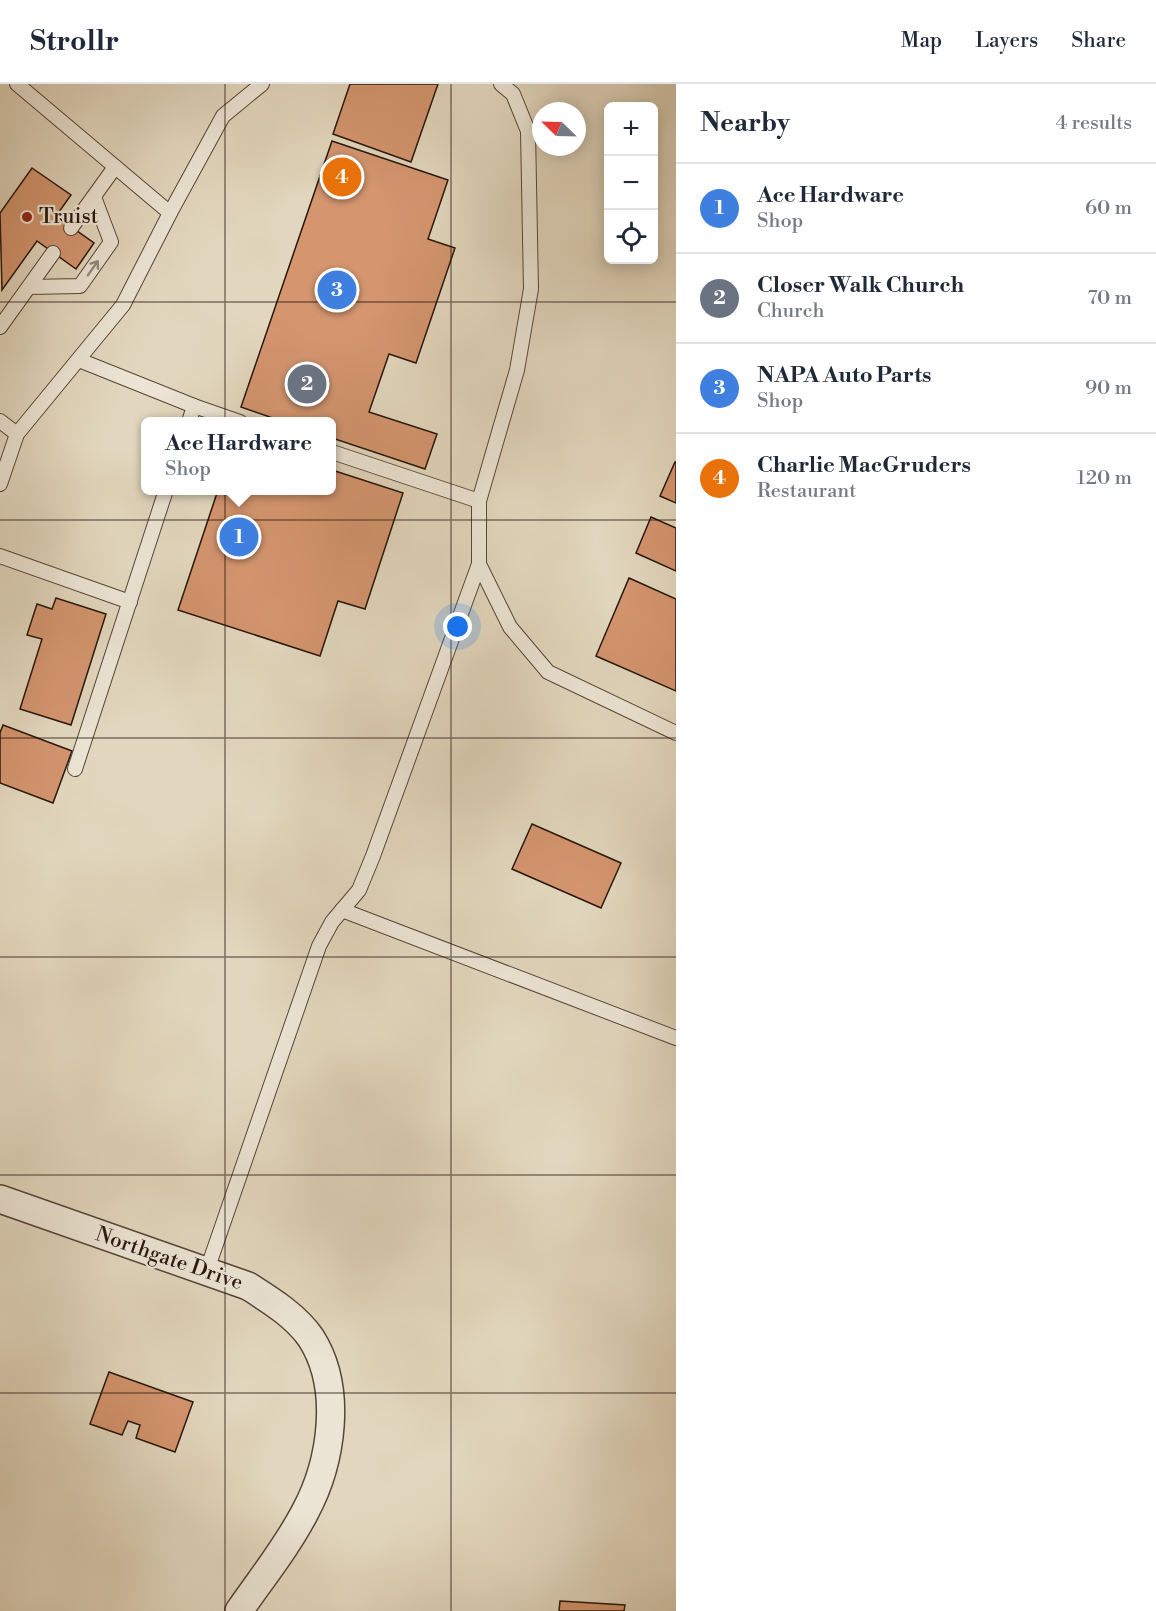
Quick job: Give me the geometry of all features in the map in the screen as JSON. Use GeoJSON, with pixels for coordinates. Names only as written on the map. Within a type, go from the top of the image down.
{"type":"FeatureCollection","features":[{"type":"Feature","properties":{"kind":"street","name":"Northgate Drive"},"geometry":{"type":"LineString","coordinates":[[0,1199],[248,1286],[281,1308],[309,1336],[326,1365],[331,1400],[329,1434],[306,1511],[239,1611]]}},
{"type":"Feature","properties":{"kind":"lane"},"geometry":{"type":"LineString","coordinates":[[16,84],[170,213]]}},
{"type":"Feature","properties":{"kind":"lane"},"geometry":{"type":"LineString","coordinates":[[0,484],[17,434],[123,305],[223,116],[262,84]]}},
{"type":"Feature","properties":{"kind":"lane"},"geometry":{"type":"LineString","coordinates":[[207,1270],[319,946],[332,922],[359,890],[479,564],[479,501],[518,370],[531,289],[528,131],[513,94],[501,84]]}},
{"type":"Feature","properties":{"kind":"lane"},"geometry":{"type":"LineString","coordinates":[[71,228],[115,167]]}},
{"type":"Feature","properties":{"kind":"lane"},"geometry":{"type":"LineString","coordinates":[[28,287],[80,286],[111,242],[93,197]]}},
{"type":"Feature","properties":{"kind":"lane"},"geometry":{"type":"LineString","coordinates":[[0,327],[53,253]]}},
{"type":"Feature","properties":{"kind":"lane"},"geometry":{"type":"LineString","coordinates":[[78,360],[226,417]]}},
{"type":"Feature","properties":{"kind":"lane"},"geometry":{"type":"LineString","coordinates":[[191,417],[194,406]]}},
{"type":"Feature","properties":{"kind":"lane"},"geometry":{"type":"LineString","coordinates":[[0,422],[17,434]]}},
{"type":"Feature","properties":{"kind":"lane"},"geometry":{"type":"LineString","coordinates":[[336,453],[479,501]]}},
{"type":"Feature","properties":{"kind":"lane"},"geometry":{"type":"LineString","coordinates":[[75,769],[164,495]]}},
{"type":"Feature","properties":{"kind":"lane"},"geometry":{"type":"LineString","coordinates":[[0,556],[130,602]]}},
{"type":"Feature","properties":{"kind":"lane"},"geometry":{"type":"LineString","coordinates":[[479,564],[510,627],[548,672],[676,733]]}},
{"type":"Feature","properties":{"kind":"lane"},"geometry":{"type":"LineString","coordinates":[[342,910],[676,1038]]}},
{"type":"Feature","properties":{"kind":"building"},"geometry":{"type":"Polygon","coordinates":[[[350,84],[438,84],[411,162],[333,134],[350,84]]]}},
{"type":"Feature","properties":{"kind":"building"},"geometry":{"type":"Polygon","coordinates":[[[332,141],[448,180],[428,239],[455,248],[416,363],[389,354],[369,412],[437,434],[425,469],[336,439],[336,417],[270,417],[241,407],[332,141]]]}},
{"type":"Feature","properties":{"kind":"building"},"geometry":{"type":"Polygon","coordinates":[[[32,168],[71,195],[56,216],[94,243],[76,269],[37,241],[2,290],[0,213],[32,168]]]}},
{"type":"Feature","properties":{"kind":"building"},"geometry":{"type":"Polygon","coordinates":[[[676,462],[676,503],[660,496],[676,462]]]}},
{"type":"Feature","properties":{"kind":"building"},"geometry":{"type":"Polygon","coordinates":[[[336,471],[403,493],[365,609],[338,601],[320,656],[178,610],[216,495],[336,495],[336,471]]]}},
{"type":"Feature","properties":{"kind":"building"},"geometry":{"type":"Polygon","coordinates":[[[651,517],[676,528],[676,571],[636,553],[651,517]]]}},
{"type":"Feature","properties":{"kind":"building"},"geometry":{"type":"Polygon","coordinates":[[[629,578],[676,599],[676,691],[596,656],[629,578]]]}},
{"type":"Feature","properties":{"kind":"building"},"geometry":{"type":"Polygon","coordinates":[[[56,598],[106,614],[71,725],[20,709],[42,639],[27,635],[37,604],[52,609],[56,598]]]}},
{"type":"Feature","properties":{"kind":"building"},"geometry":{"type":"Polygon","coordinates":[[[3,725],[72,751],[53,803],[0,783],[0,733],[3,725]]]}},
{"type":"Feature","properties":{"kind":"building"},"geometry":{"type":"Polygon","coordinates":[[[532,824],[621,863],[601,908],[512,869],[532,824]]]}},
{"type":"Feature","properties":{"kind":"building"},"geometry":{"type":"Polygon","coordinates":[[[109,1372],[193,1402],[175,1452],[136,1438],[140,1425],[128,1421],[122,1435],[90,1424],[109,1372]]]}},
{"type":"Feature","properties":{"kind":"building"},"geometry":{"type":"Polygon","coordinates":[[[560,1601],[625,1605],[624,1611],[559,1611],[560,1601]]]}},
{"type":"Feature","properties":{"kind":"place","name":"Charlie MacGruders"},"geometry":{"type":"Point","coordinates":[342,177]}},
{"type":"Feature","properties":{"kind":"place","name":"Truist"},"geometry":{"type":"Point","coordinates":[27,217]}},
{"type":"Feature","properties":{"kind":"place","name":"NAPA Auto Parts"},"geometry":{"type":"Point","coordinates":[337,290]}},
{"type":"Feature","properties":{"kind":"place","name":"Closer Walk Church"},"geometry":{"type":"Point","coordinates":[307,384]}},
{"type":"Feature","properties":{"kind":"place","name":"Ace Hardware"},"geometry":{"type":"Point","coordinates":[239,537]}}]}
